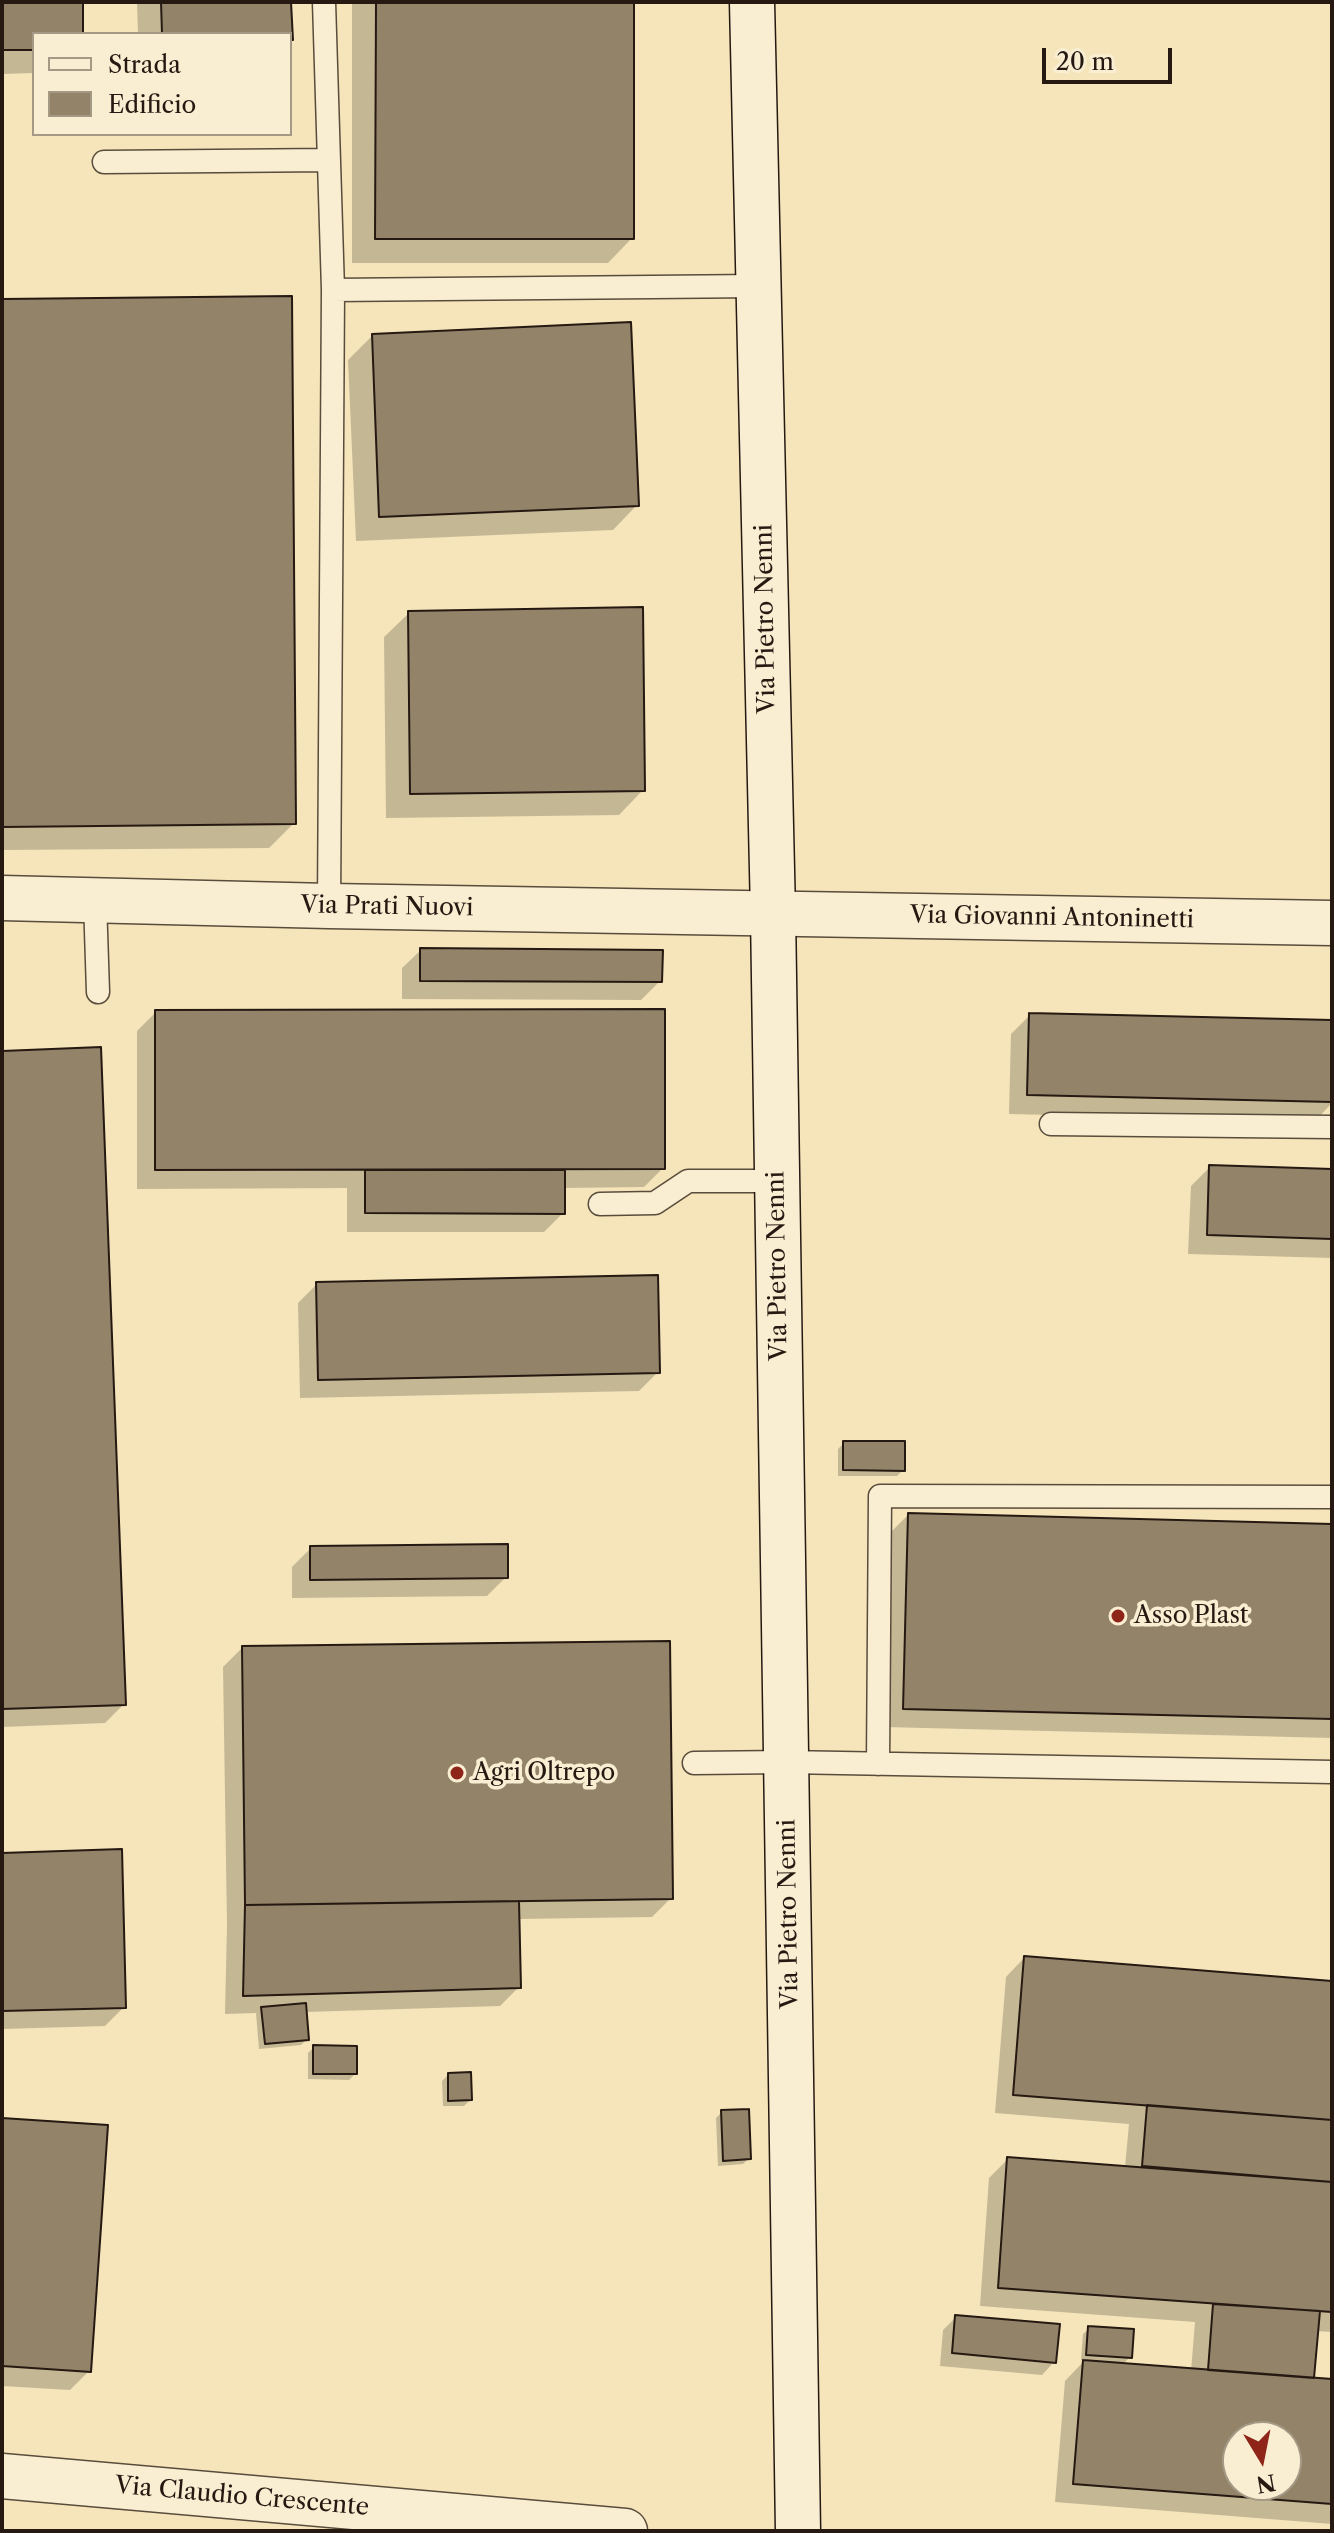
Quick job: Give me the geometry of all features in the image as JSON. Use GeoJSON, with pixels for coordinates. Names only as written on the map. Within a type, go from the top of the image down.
{"type":"FeatureCollection","features":[{"type":"Feature","properties":{"kind":"street","name":"Via Pietro Nenni"},"geometry":{"type":"LineString","coordinates":[[752,2],[773,913],[798,2531]]}},
{"type":"Feature","properties":{"kind":"street","name":"Via Prati Nuovi"},"geometry":{"type":"LineString","coordinates":[[2,898],[773,913]]}},
{"type":"Feature","properties":{"kind":"street","name":"Via Giovanni Antoninetti"},"geometry":{"type":"LineString","coordinates":[[773,913],[1332,923]]}},
{"type":"Feature","properties":{"kind":"street","name":"Via Claudio Crescente"},"geometry":{"type":"LineString","coordinates":[[2,2476],[625,2531]]}},
{"type":"Feature","properties":{"kind":"lane"},"geometry":{"type":"LineString","coordinates":[[324,2],[333,290],[329,906]]}},
{"type":"Feature","properties":{"kind":"lane"},"geometry":{"type":"LineString","coordinates":[[104,162],[329,160]]}},
{"type":"Feature","properties":{"kind":"lane"},"geometry":{"type":"LineString","coordinates":[[333,290],[758,286]]}},
{"type":"Feature","properties":{"kind":"lane"},"geometry":{"type":"LineString","coordinates":[[95,901],[98,992]]}},
{"type":"Feature","properties":{"kind":"lane"},"geometry":{"type":"LineString","coordinates":[[1051,1124],[1332,1127]]}},
{"type":"Feature","properties":{"kind":"lane"},"geometry":{"type":"LineString","coordinates":[[600,1204],[655,1203],[688,1181],[777,1181]]}},
{"type":"Feature","properties":{"kind":"lane"},"geometry":{"type":"LineString","coordinates":[[878,1764],[880,1496],[1332,1497]]}},
{"type":"Feature","properties":{"kind":"lane"},"geometry":{"type":"LineString","coordinates":[[694,1763],[1332,1772]]}},
{"type":"Feature","properties":{"kind":"building"},"geometry":{"type":"Polygon","coordinates":[[[2,2],[83,2],[83,32],[32,32],[32,50],[2,50],[2,2]]]}},
{"type":"Feature","properties":{"kind":"building"},"geometry":{"type":"Polygon","coordinates":[[[161,2],[291,2],[293,40],[292,32],[162,32],[161,2]]]}},
{"type":"Feature","properties":{"kind":"building"},"geometry":{"type":"Polygon","coordinates":[[[376,2],[634,2],[634,239],[375,239],[376,2]]]}},
{"type":"Feature","properties":{"kind":"building"},"geometry":{"type":"Polygon","coordinates":[[[292,296],[296,824],[2,827],[2,299],[292,296]]]}},
{"type":"Feature","properties":{"kind":"building"},"geometry":{"type":"Polygon","coordinates":[[[631,322],[639,506],[379,517],[372,334],[631,322]]]}},
{"type":"Feature","properties":{"kind":"building"},"geometry":{"type":"Polygon","coordinates":[[[643,607],[645,791],[410,794],[408,611],[643,607]]]}},
{"type":"Feature","properties":{"kind":"building"},"geometry":{"type":"Polygon","coordinates":[[[420,948],[663,950],[662,982],[420,981],[420,948]]]}},
{"type":"Feature","properties":{"kind":"building"},"geometry":{"type":"Polygon","coordinates":[[[665,1009],[665,1169],[155,1170],[155,1010],[665,1009]]]}},
{"type":"Feature","properties":{"kind":"building"},"geometry":{"type":"Polygon","coordinates":[[[1029,1013],[1332,1020],[1332,1102],[1027,1095],[1029,1013]]]}},
{"type":"Feature","properties":{"kind":"building"},"geometry":{"type":"Polygon","coordinates":[[[101,1047],[126,1705],[2,1709],[2,1051],[101,1047]]]}},
{"type":"Feature","properties":{"kind":"building"},"geometry":{"type":"Polygon","coordinates":[[[1209,1165],[1332,1169],[1332,1239],[1207,1235],[1209,1165]]]}},
{"type":"Feature","properties":{"kind":"building"},"geometry":{"type":"Polygon","coordinates":[[[365,1170],[565,1170],[565,1214],[365,1213],[365,1170]]]}},
{"type":"Feature","properties":{"kind":"building"},"geometry":{"type":"Polygon","coordinates":[[[658,1275],[660,1373],[318,1380],[316,1282],[658,1275]]]}},
{"type":"Feature","properties":{"kind":"building"},"geometry":{"type":"Polygon","coordinates":[[[843,1441],[905,1441],[905,1471],[843,1470],[843,1441]]]}},
{"type":"Feature","properties":{"kind":"building","name":"Asso Plast"},"geometry":{"type":"Polygon","coordinates":[[[908,1513],[1332,1524],[1332,1719],[903,1709],[908,1513]]]}},
{"type":"Feature","properties":{"kind":"building"},"geometry":{"type":"Polygon","coordinates":[[[508,1544],[508,1578],[310,1580],[310,1546],[508,1544]]]}},
{"type":"Feature","properties":{"kind":"building","name":"Agri Oltrepo"},"geometry":{"type":"Polygon","coordinates":[[[670,1641],[673,1899],[245,1905],[242,1646],[670,1641]]]}},
{"type":"Feature","properties":{"kind":"building"},"geometry":{"type":"Polygon","coordinates":[[[122,1849],[126,2008],[2,2011],[2,1853],[122,1849]]]}},
{"type":"Feature","properties":{"kind":"building"},"geometry":{"type":"Polygon","coordinates":[[[519,1901],[521,1988],[243,1996],[245,1905],[519,1901]]]}},
{"type":"Feature","properties":{"kind":"building"},"geometry":{"type":"Polygon","coordinates":[[[1024,1956],[1332,1981],[1332,2120],[1013,2095],[1024,1956]]]}},
{"type":"Feature","properties":{"kind":"building"},"geometry":{"type":"Polygon","coordinates":[[[306,2003],[309,2040],[265,2044],[261,2007],[306,2003]]]}},
{"type":"Feature","properties":{"kind":"building"},"geometry":{"type":"Polygon","coordinates":[[[313,2045],[357,2046],[357,2074],[313,2074],[313,2045]]]}},
{"type":"Feature","properties":{"kind":"building"},"geometry":{"type":"Polygon","coordinates":[[[471,2072],[472,2100],[448,2101],[448,2073],[471,2072]]]}},
{"type":"Feature","properties":{"kind":"building"},"geometry":{"type":"Polygon","coordinates":[[[1147,2105],[1332,2120],[1332,2182],[1142,2166],[1147,2105]]]}},
{"type":"Feature","properties":{"kind":"building"},"geometry":{"type":"Polygon","coordinates":[[[749,2109],[751,2159],[723,2161],[721,2110],[749,2109]]]}},
{"type":"Feature","properties":{"kind":"building"},"geometry":{"type":"Polygon","coordinates":[[[2,2118],[108,2125],[91,2372],[2,2366],[2,2118]]]}},
{"type":"Feature","properties":{"kind":"building"},"geometry":{"type":"Polygon","coordinates":[[[1007,2157],[1332,2182],[1332,2312],[998,2288],[1007,2157]]]}},
{"type":"Feature","properties":{"kind":"building"},"geometry":{"type":"Polygon","coordinates":[[[1213,2304],[1320,2311],[1314,2378],[1208,2370],[1213,2304]]]}},
{"type":"Feature","properties":{"kind":"building"},"geometry":{"type":"Polygon","coordinates":[[[955,2315],[1060,2324],[1056,2363],[952,2353],[955,2315]]]}},
{"type":"Feature","properties":{"kind":"building"},"geometry":{"type":"Polygon","coordinates":[[[1088,2326],[1134,2329],[1132,2358],[1086,2355],[1088,2326]]]}},
{"type":"Feature","properties":{"kind":"building"},"geometry":{"type":"Polygon","coordinates":[[[1083,2360],[1332,2379],[1332,2504],[1293,2501],[1302,2501],[1302,2421],[1222,2421],[1222,2496],[1073,2484],[1083,2360]]]}},
{"type":"Feature","properties":{"kind":"place","name":"Asso Plast"},"geometry":{"type":"Point","coordinates":[1118,1616]}},
{"type":"Feature","properties":{"kind":"place","name":"Agri Oltrepo"},"geometry":{"type":"Point","coordinates":[457,1773]}}]}
